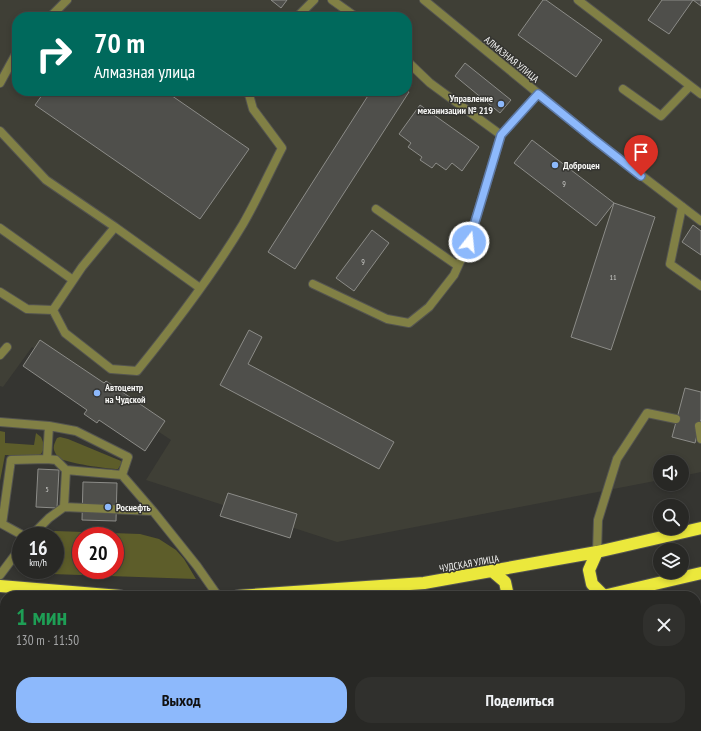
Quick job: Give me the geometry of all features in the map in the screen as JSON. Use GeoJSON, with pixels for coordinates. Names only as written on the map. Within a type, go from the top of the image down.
{"type":"FeatureCollection","features":[{"type":"Feature","properties":{"kind":"highway","name":"ЧУДСКАЯ УЛИЦА"},"geometry":{"type":"LineString","coordinates":[[310,591],[424,583],[597,552],[701,528]]}},
{"type":"Feature","properties":{"kind":"highway"},"geometry":{"type":"LineString","coordinates":[[597,552],[589,570],[592,584],[598,591]]}},
{"type":"Feature","properties":{"kind":"highway"},"geometry":{"type":"LineString","coordinates":[[492,571],[505,582],[507,591]]}},
{"type":"Feature","properties":{"kind":"highway"},"geometry":{"type":"LineString","coordinates":[[623,591],[701,572]]}},
{"type":"Feature","properties":{"kind":"highway"},"geometry":{"type":"LineString","coordinates":[[0,586],[60,591]]}},
{"type":"Feature","properties":{"kind":"street"},"geometry":{"type":"LineString","coordinates":[[55,12],[67,0]]}},
{"type":"Feature","properties":{"kind":"street"},"geometry":{"type":"LineString","coordinates":[[302,12],[314,0]]}},
{"type":"Feature","properties":{"kind":"street"},"geometry":{"type":"LineString","coordinates":[[332,0],[349,12]]}},
{"type":"Feature","properties":{"kind":"street","name":"АЛМАЗНАЯ УЛИЦА"},"geometry":{"type":"LineString","coordinates":[[424,0],[595,140],[701,221]]}},
{"type":"Feature","properties":{"kind":"street"},"geometry":{"type":"LineString","coordinates":[[578,0],[701,94]]}},
{"type":"Feature","properties":{"kind":"street"},"geometry":{"type":"LineString","coordinates":[[0,83],[12,61]]}},
{"type":"Feature","properties":{"kind":"street"},"geometry":{"type":"LineString","coordinates":[[412,66],[430,83],[501,135]]}},
{"type":"Feature","properties":{"kind":"street"},"geometry":{"type":"LineString","coordinates":[[623,89],[661,116],[690,86]]}},
{"type":"Feature","properties":{"kind":"street"},"geometry":{"type":"LineString","coordinates":[[313,284],[387,319],[409,323],[429,307],[454,275],[469,242],[501,135],[538,94]]}},
{"type":"Feature","properties":{"kind":"street"},"geometry":{"type":"LineString","coordinates":[[53,310],[65,333],[111,369],[137,371],[200,288],[243,224],[282,148],[253,110],[249,96]]}},
{"type":"Feature","properties":{"kind":"street"},"geometry":{"type":"LineString","coordinates":[[0,131],[46,180],[200,288]]}},
{"type":"Feature","properties":{"kind":"street"},"geometry":{"type":"LineString","coordinates":[[682,207],[670,264],[701,286]]}},
{"type":"Feature","properties":{"kind":"street"},"geometry":{"type":"LineString","coordinates":[[376,209],[458,266]]}},
{"type":"Feature","properties":{"kind":"street"},"geometry":{"type":"LineString","coordinates":[[53,310],[82,267],[115,227]]}},
{"type":"Feature","properties":{"kind":"street"},"geometry":{"type":"LineString","coordinates":[[0,228],[73,280]]}},
{"type":"Feature","properties":{"kind":"street"},"geometry":{"type":"LineString","coordinates":[[0,292],[27,309],[53,310]]}},
{"type":"Feature","properties":{"kind":"street"},"geometry":{"type":"LineString","coordinates":[[0,356],[7,347]]}},
{"type":"Feature","properties":{"kind":"street"},"geometry":{"type":"LineString","coordinates":[[597,552],[598,520],[617,459],[647,413],[676,419]]}},
{"type":"Feature","properties":{"kind":"street"},"geometry":{"type":"LineString","coordinates":[[0,422],[49,426],[76,431],[128,457],[122,475]]}},
{"type":"Feature","properties":{"kind":"street"},"geometry":{"type":"LineString","coordinates":[[47,459],[49,426]]}},
{"type":"Feature","properties":{"kind":"street"},"geometry":{"type":"LineString","coordinates":[[699,426],[701,439]]}},
{"type":"Feature","properties":{"kind":"street"},"geometry":{"type":"LineString","coordinates":[[12,529],[2,524],[11,460],[56,460],[66,470],[122,475],[197,566],[214,591]]}},
{"type":"Feature","properties":{"kind":"street"},"geometry":{"type":"LineString","coordinates":[[64,507],[66,470]]}},
{"type":"Feature","properties":{"kind":"street"},"geometry":{"type":"LineString","coordinates":[[40,527],[64,507],[153,511]]}},
{"type":"Feature","properties":{"kind":"street"},"geometry":{"type":"LineString","coordinates":[[0,575],[12,559]]}},
{"type":"Feature","properties":{"kind":"shaded area"},"geometry":{"type":"Polygon","coordinates":[[[0,0],[701,0],[701,472],[689,475],[689,455],[653,455],[653,481],[337,542],[146,480],[171,440],[32,347],[3,387],[0,386],[0,0]]]}},
{"type":"Feature","properties":{"kind":"shaded area"},"geometry":{"type":"Polygon","coordinates":[[[0,431],[5,432],[5,443],[34,445],[36,433],[41,437],[45,447],[41,454],[36,456],[5,455],[0,481],[0,431]]]}},
{"type":"Feature","properties":{"kind":"shaded area"},"geometry":{"type":"Polygon","coordinates":[[[60,437],[121,461],[121,464],[118,469],[113,469],[63,460],[59,458],[54,448],[57,438],[60,437]]]}},
{"type":"Feature","properties":{"kind":"shaded area"},"geometry":{"type":"Polygon","coordinates":[[[64,531],[72,532],[72,575],[64,574],[64,531]]]}},
{"type":"Feature","properties":{"kind":"shaded area"},"geometry":{"type":"Polygon","coordinates":[[[124,533],[140,534],[159,539],[176,550],[184,559],[196,579],[124,577],[124,533]]]}},
{"type":"Feature","properties":{"kind":"building"},"geometry":{"type":"Polygon","coordinates":[[[271,0],[287,0],[281,8],[271,0]]]}},
{"type":"Feature","properties":{"kind":"building"},"geometry":{"type":"Polygon","coordinates":[[[543,0],[546,0],[602,40],[576,77],[518,35],[543,0]]]}},
{"type":"Feature","properties":{"kind":"building"},"geometry":{"type":"Polygon","coordinates":[[[662,0],[693,0],[669,34],[648,20],[662,0]]]}},
{"type":"Feature","properties":{"kind":"building"},"geometry":{"type":"Polygon","coordinates":[[[693,0],[701,0],[701,6],[693,0]]]}},
{"type":"Feature","properties":{"kind":"building"},"geometry":{"type":"Polygon","coordinates":[[[465,63],[511,100],[500,113],[455,76],[465,63]]]}},
{"type":"Feature","properties":{"kind":"building"},"geometry":{"type":"Polygon","coordinates":[[[41,96],[172,96],[249,149],[200,219],[35,105],[41,96]]]}},
{"type":"Feature","properties":{"kind":"building"},"geometry":{"type":"Polygon","coordinates":[[[368,96],[406,96],[295,269],[268,252],[368,96]]]}},
{"type":"Feature","properties":{"kind":"building"},"geometry":{"type":"Polygon","coordinates":[[[420,105],[479,147],[462,171],[452,163],[446,170],[436,163],[432,168],[420,160],[422,157],[408,147],[411,143],[399,134],[420,105]]]}},
{"type":"Feature","properties":{"kind":"building"},"geometry":{"type":"Polygon","coordinates":[[[532,140],[614,203],[596,226],[514,163],[532,140]]]}},
{"type":"Feature","properties":{"kind":"building"},"geometry":{"type":"Polygon","coordinates":[[[614,203],[655,217],[611,350],[571,337],[614,203]]]}},
{"type":"Feature","properties":{"kind":"building"},"geometry":{"type":"Polygon","coordinates":[[[693,225],[701,231],[701,255],[682,242],[693,225]]]}},
{"type":"Feature","properties":{"kind":"building"},"geometry":{"type":"Polygon","coordinates":[[[372,230],[389,243],[354,291],[336,278],[372,230]]]}},
{"type":"Feature","properties":{"kind":"building"},"geometry":{"type":"Polygon","coordinates":[[[249,330],[262,337],[248,364],[394,442],[379,469],[220,385],[249,330]]]}},
{"type":"Feature","properties":{"kind":"building"},"geometry":{"type":"Polygon","coordinates":[[[40,340],[104,383],[106,381],[165,421],[145,451],[99,420],[97,423],[84,414],[87,410],[23,366],[40,340]]]}},
{"type":"Feature","properties":{"kind":"building"},"geometry":{"type":"Polygon","coordinates":[[[685,388],[701,392],[701,419],[695,443],[672,437],[685,388]]]}},
{"type":"Feature","properties":{"kind":"building"},"geometry":{"type":"Polygon","coordinates":[[[38,469],[59,470],[57,508],[36,507],[38,469]]]}},
{"type":"Feature","properties":{"kind":"building"},"geometry":{"type":"Polygon","coordinates":[[[83,482],[117,483],[116,521],[82,520],[83,482]]]}},
{"type":"Feature","properties":{"kind":"building"},"geometry":{"type":"Polygon","coordinates":[[[228,493],[297,514],[290,538],[220,516],[228,493]]]}},
{"type":"Feature","properties":{"kind":"place","name":"Управление механизации № 219"},"geometry":{"type":"Point","coordinates":[501,104]}},
{"type":"Feature","properties":{"kind":"place","name":"Доброцен"},"geometry":{"type":"Point","coordinates":[555,165]}},
{"type":"Feature","properties":{"kind":"place","name":"Автоцентр на Чудской"},"geometry":{"type":"Point","coordinates":[97,393]}},
{"type":"Feature","properties":{"kind":"place","name":"Роснефть"},"geometry":{"type":"Point","coordinates":[108,507]}},
{"type":"Feature","properties":{"kind":"route"},"geometry":{"type":"LineString","coordinates":[[469,242],[501,135],[538,94],[641,176]]}}]}
